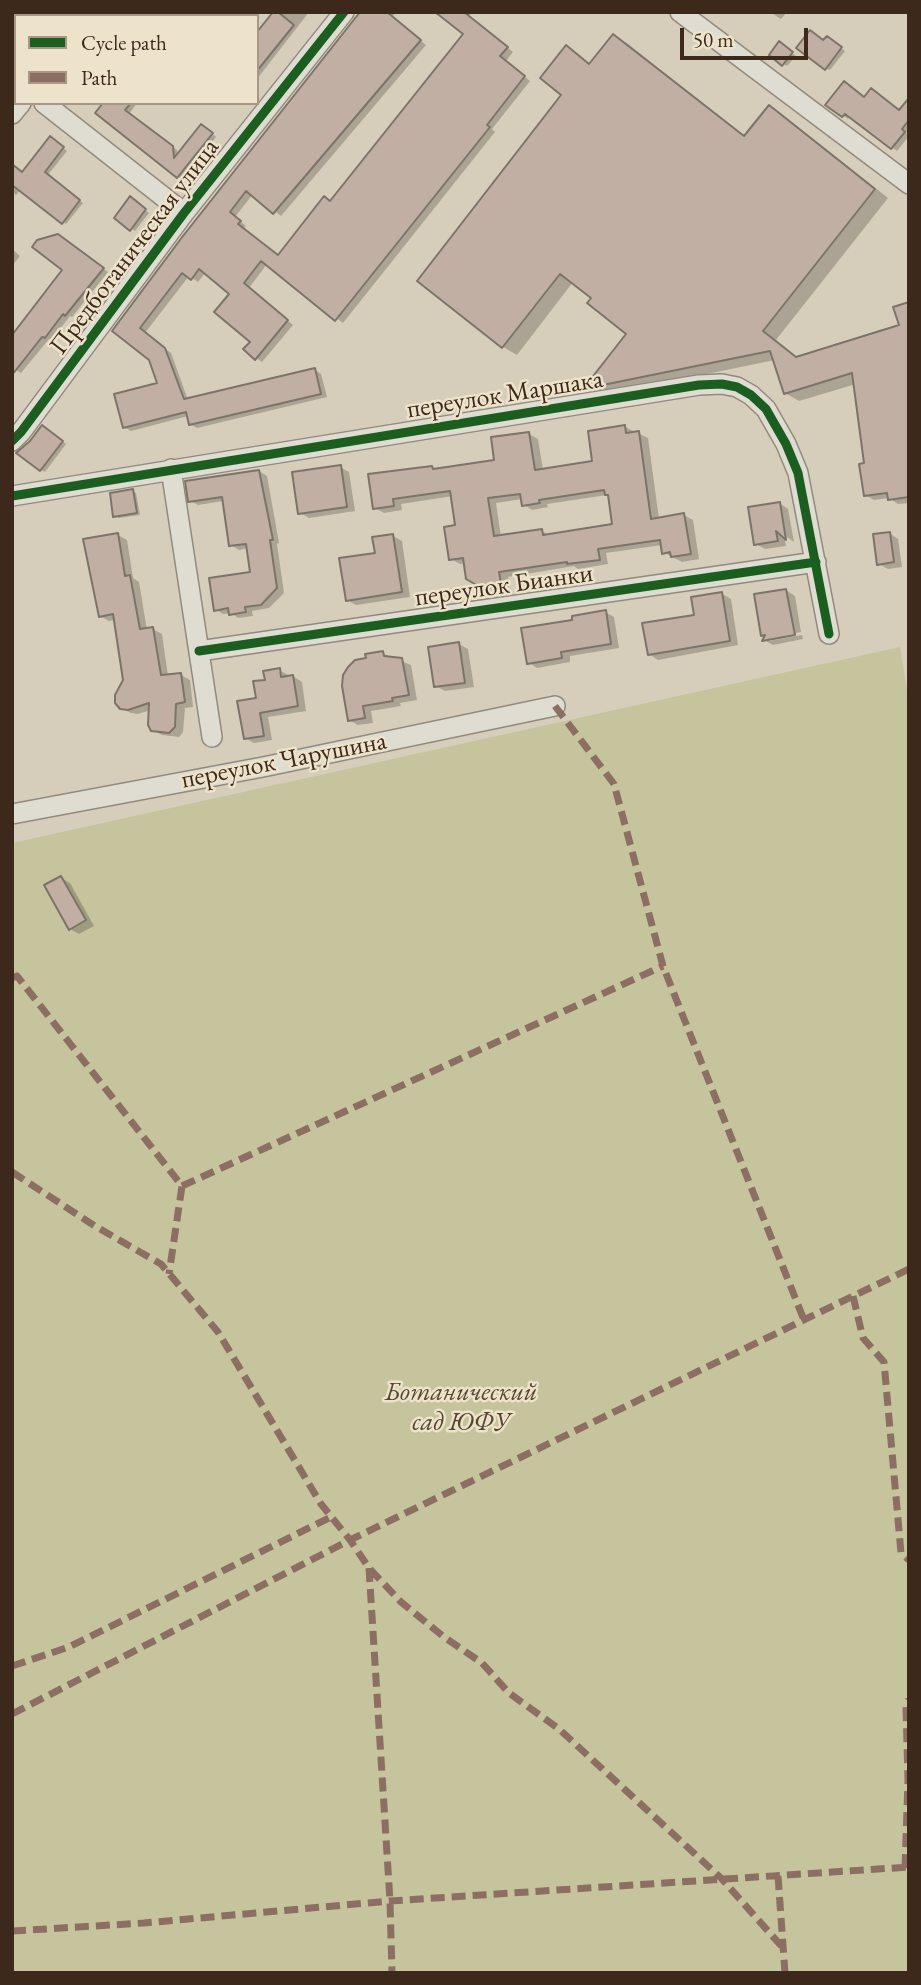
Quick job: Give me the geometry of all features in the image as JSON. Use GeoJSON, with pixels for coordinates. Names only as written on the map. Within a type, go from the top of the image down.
{"type":"FeatureCollection","features":[{"type":"Feature","properties":{"kind":"street","name":"Предботаническая улица"},"geometry":{"type":"LineString","coordinates":[[12,441],[184,213],[344,12]]}},
{"type":"Feature","properties":{"kind":"street"},"geometry":{"type":"LineString","coordinates":[[680,12],[909,184]]}},
{"type":"Feature","properties":{"kind":"street"},"geometry":{"type":"LineString","coordinates":[[47,105],[184,213]]}},
{"type":"Feature","properties":{"kind":"street","name":"переулок Маршака"},"geometry":{"type":"LineString","coordinates":[[12,496],[699,385],[722,384],[737,387],[766,409],[798,473],[829,634]]}},
{"type":"Feature","properties":{"kind":"street"},"geometry":{"type":"LineString","coordinates":[[171,469],[212,737]]}},
{"type":"Feature","properties":{"kind":"street","name":"переулок Бианки"},"geometry":{"type":"LineString","coordinates":[[199,651],[816,562]]}},
{"type":"Feature","properties":{"kind":"street","name":"переулок Чарушина"},"geometry":{"type":"LineString","coordinates":[[12,814],[263,767],[555,706]]}},
{"type":"Feature","properties":{"kind":"green space","name":"Ботанический сад ЮФУ"},"geometry":{"type":"Polygon","coordinates":[[[900,647],[909,703],[909,1973],[12,1973],[12,843],[900,647]]]}},
{"type":"Feature","properties":{"kind":"building"},"geometry":{"type":"Polygon","coordinates":[[[273,12],[278,12],[294,25],[259,69],[259,30],[273,12]]]}},
{"type":"Feature","properties":{"kind":"building"},"geometry":{"type":"Polygon","coordinates":[[[360,12],[387,12],[421,40],[273,214],[246,191],[230,212],[241,221],[238,224],[278,255],[324,196],[330,201],[463,34],[435,12],[464,12],[508,47],[500,56],[525,76],[487,125],[490,127],[335,321],[261,261],[244,283],[288,320],[255,360],[243,349],[250,342],[214,312],[229,294],[199,269],[191,280],[182,273],[140,328],[165,348],[184,399],[315,368],[321,394],[189,425],[186,412],[123,428],[114,394],[157,383],[149,360],[112,331],[183,236],[360,12]]]}},
{"type":"Feature","properties":{"kind":"building"},"geometry":{"type":"Polygon","coordinates":[[[810,30],[823,40],[827,36],[842,47],[825,70],[796,48],[810,30]]]}},
{"type":"Feature","properties":{"kind":"building"},"geometry":{"type":"Polygon","coordinates":[[[613,34],[744,136],[769,105],[875,189],[763,331],[796,357],[899,325],[893,307],[909,302],[909,497],[888,500],[887,493],[864,496],[859,464],[864,463],[852,373],[784,394],[770,351],[583,389],[626,334],[587,303],[591,298],[560,274],[502,348],[417,281],[561,95],[540,78],[566,45],[589,64],[613,34]]]}},
{"type":"Feature","properties":{"kind":"building"},"geometry":{"type":"Polygon","coordinates":[[[779,41],[793,52],[782,66],[769,55],[779,41]]]}},
{"type":"Feature","properties":{"kind":"building"},"geometry":{"type":"Polygon","coordinates":[[[844,81],[864,97],[871,88],[899,110],[909,98],[909,120],[902,129],[905,132],[891,149],[845,114],[842,117],[825,105],[844,81]]]}},
{"type":"Feature","properties":{"kind":"building"},"geometry":{"type":"Polygon","coordinates":[[[101,105],[129,105],[125,110],[173,146],[174,158],[201,124],[213,133],[177,178],[95,113],[101,105]]]}},
{"type":"Feature","properties":{"kind":"building"},"geometry":{"type":"Polygon","coordinates":[[[50,136],[64,147],[45,172],[80,200],[62,224],[12,185],[12,164],[22,172],[50,136]]]}},
{"type":"Feature","properties":{"kind":"building"},"geometry":{"type":"Polygon","coordinates":[[[130,196],[146,209],[130,231],[114,218],[130,196]]]}},
{"type":"Feature","properties":{"kind":"building"},"geometry":{"type":"Polygon","coordinates":[[[58,234],[104,268],[12,375],[12,335],[62,270],[32,247],[37,240],[58,234]]]}},
{"type":"Feature","properties":{"kind":"building"},"geometry":{"type":"Polygon","coordinates":[[[42,425],[63,441],[40,471],[16,453],[42,425]]]}},
{"type":"Feature","properties":{"kind":"building"},"geometry":{"type":"Polygon","coordinates":[[[625,425],[626,433],[639,431],[651,519],[684,513],[691,554],[671,557],[670,552],[662,554],[660,540],[598,549],[600,560],[499,572],[501,583],[478,586],[466,579],[463,558],[449,560],[444,527],[455,525],[450,491],[393,499],[394,506],[373,509],[368,474],[432,466],[433,469],[494,460],[491,437],[529,432],[535,470],[592,461],[588,431],[625,425]],[[604,490],[539,500],[540,503],[522,506],[520,494],[488,498],[494,536],[542,529],[543,535],[612,524],[608,495],[605,495],[604,490]]]}},
{"type":"Feature","properties":{"kind":"building"},"geometry":{"type":"Polygon","coordinates":[[[341,465],[347,507],[298,514],[292,472],[341,465]]]}},
{"type":"Feature","properties":{"kind":"building"},"geometry":{"type":"Polygon","coordinates":[[[259,470],[273,540],[270,540],[277,588],[261,605],[245,607],[246,612],[229,615],[228,608],[214,611],[209,578],[250,572],[246,544],[229,546],[222,497],[188,502],[185,481],[259,470]]]}},
{"type":"Feature","properties":{"kind":"building"},"geometry":{"type":"Polygon","coordinates":[[[133,489],[137,513],[113,517],[110,493],[133,489]]]}},
{"type":"Feature","properties":{"kind":"building"},"geometry":{"type":"Polygon","coordinates":[[[780,502],[786,540],[776,531],[778,541],[754,545],[748,507],[780,502]]]}},
{"type":"Feature","properties":{"kind":"building"},"geometry":{"type":"Polygon","coordinates":[[[890,532],[894,562],[877,565],[873,534],[890,532]]]}},
{"type":"Feature","properties":{"kind":"building"},"geometry":{"type":"Polygon","coordinates":[[[118,533],[125,576],[130,575],[140,629],[153,627],[161,675],[181,673],[185,702],[176,704],[175,727],[169,733],[151,731],[148,725],[149,703],[128,710],[120,709],[115,703],[115,695],[123,680],[113,614],[99,617],[83,539],[118,533]]]}},
{"type":"Feature","properties":{"kind":"building"},"geometry":{"type":"Polygon","coordinates":[[[393,534],[402,592],[346,601],[339,558],[375,553],[372,537],[393,534]]]}},
{"type":"Feature","properties":{"kind":"building"},"geometry":{"type":"Polygon","coordinates":[[[786,589],[795,635],[762,641],[765,635],[761,636],[754,594],[786,589]]]}},
{"type":"Feature","properties":{"kind":"building"},"geometry":{"type":"Polygon","coordinates":[[[722,592],[730,641],[648,655],[642,623],[694,615],[691,597],[722,592]]]}},
{"type":"Feature","properties":{"kind":"building"},"geometry":{"type":"Polygon","coordinates":[[[606,610],[611,644],[561,652],[562,658],[527,664],[521,628],[572,620],[572,616],[606,610]]]}},
{"type":"Feature","properties":{"kind":"building"},"geometry":{"type":"Polygon","coordinates":[[[459,642],[465,683],[434,687],[428,647],[459,642]]]}},
{"type":"Feature","properties":{"kind":"building"},"geometry":{"type":"Polygon","coordinates":[[[383,651],[384,656],[402,658],[409,695],[392,698],[393,701],[363,706],[365,718],[348,721],[342,686],[343,675],[355,660],[366,658],[365,654],[383,651]]]}},
{"type":"Feature","properties":{"kind":"building"},"geometry":{"type":"Polygon","coordinates":[[[280,668],[281,677],[293,675],[298,706],[260,713],[264,736],[244,739],[237,701],[256,698],[253,681],[265,680],[263,671],[280,668]]]}},
{"type":"Feature","properties":{"kind":"building"},"geometry":{"type":"Polygon","coordinates":[[[61,876],[86,920],[69,930],[44,885],[61,876]]]}},
{"type":"Feature","properties":{"kind":"marked path"},"geometry":{"type":"LineString","coordinates":[[555,706],[614,784],[663,966],[804,1320]]}},
{"type":"Feature","properties":{"kind":"marked path"},"geometry":{"type":"LineString","coordinates":[[182,1186],[663,966]]}},
{"type":"Feature","properties":{"kind":"marked path"},"geometry":{"type":"LineString","coordinates":[[12,978],[17,976],[182,1186],[169,1274]]}},
{"type":"Feature","properties":{"kind":"marked path"},"geometry":{"type":"LineString","coordinates":[[12,1172],[95,1226],[161,1264],[218,1332],[321,1504],[369,1568],[401,1602],[482,1663],[509,1693],[559,1729],[721,1878],[784,1949]]}},
{"type":"Feature","properties":{"kind":"marked path"},"geometry":{"type":"LineString","coordinates":[[12,1714],[350,1540],[909,1269]]}},
{"type":"Feature","properties":{"kind":"marked path"},"geometry":{"type":"LineString","coordinates":[[853,1296],[863,1338],[884,1362],[901,1553],[909,1560]]}},
{"type":"Feature","properties":{"kind":"marked path"},"geometry":{"type":"LineString","coordinates":[[12,1666],[69,1647],[331,1517]]}},
{"type":"Feature","properties":{"kind":"marked path"},"geometry":{"type":"LineString","coordinates":[[369,1568],[392,1973]]}},
{"type":"Feature","properties":{"kind":"marked path"},"geometry":{"type":"LineString","coordinates":[[905,1868],[908,1780],[906,1707],[909,1699]]}},
{"type":"Feature","properties":{"kind":"marked path"},"geometry":{"type":"LineString","coordinates":[[12,1931],[144,1923],[390,1901],[909,1867]]}},
{"type":"Feature","properties":{"kind":"marked path"},"geometry":{"type":"LineString","coordinates":[[778,1876],[785,1973]]}},
{"type":"Feature","properties":{"kind":"cycle path"},"geometry":{"type":"LineString","coordinates":[[12,441],[184,213],[344,12]]}},
{"type":"Feature","properties":{"kind":"cycle path"},"geometry":{"type":"LineString","coordinates":[[12,496],[699,385],[722,384],[737,387],[766,409],[786,444],[798,473],[829,634]]}},
{"type":"Feature","properties":{"kind":"cycle path"},"geometry":{"type":"LineString","coordinates":[[199,651],[816,562]]}}]}
